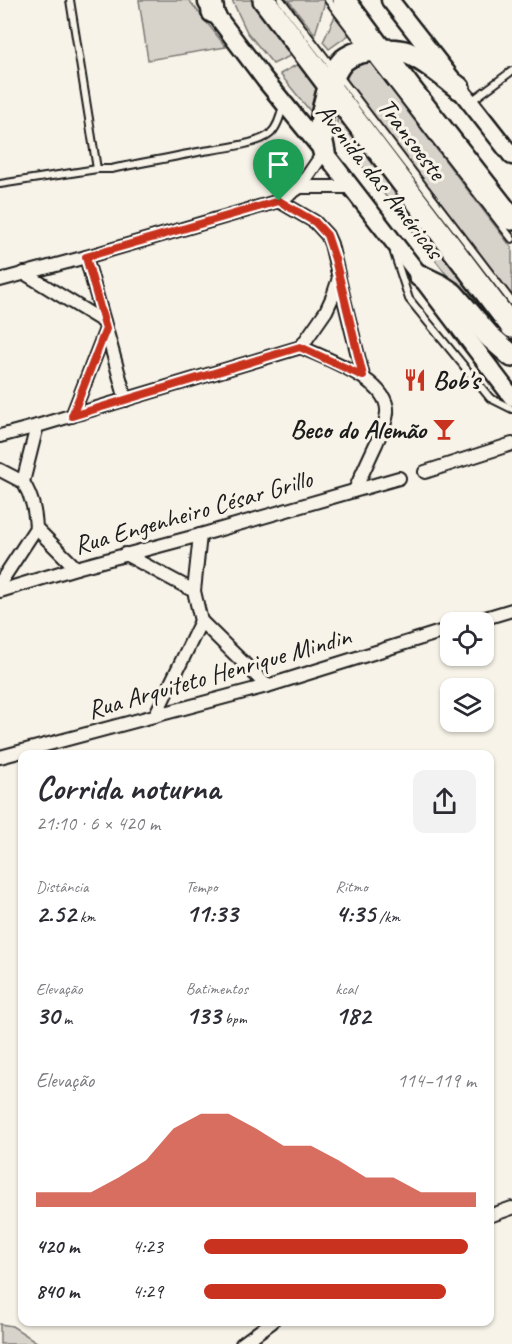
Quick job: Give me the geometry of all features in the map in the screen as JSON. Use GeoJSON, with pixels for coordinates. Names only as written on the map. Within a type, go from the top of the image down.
{"type":"FeatureCollection","features":[{"type":"Feature","properties":{"kind":"highway","name":"Avenida das Américas"},"geometry":{"type":"LineString","coordinates":[[264,0],[333,79],[512,327]]}},
{"type":"Feature","properties":{"kind":"highway"},"geometry":{"type":"LineString","coordinates":[[344,0],[374,50],[409,87],[512,219]]}},
{"type":"Feature","properties":{"kind":"highway"},"geometry":{"type":"LineString","coordinates":[[324,152],[321,133],[323,110],[333,79],[345,60],[351,56],[374,50],[410,54],[428,65],[464,95]]}},
{"type":"Feature","properties":{"kind":"highway"},"geometry":{"type":"LineString","coordinates":[[420,276],[453,294],[489,336],[512,356]]}},
{"type":"Feature","properties":{"kind":"main road"},"geometry":{"type":"LineString","coordinates":[[390,0],[512,156]]}},
{"type":"Feature","properties":{"kind":"main road","name":"Avenida das Américas"},"geometry":{"type":"LineString","coordinates":[[210,4],[283,102],[512,397]]}},
{"type":"Feature","properties":{"kind":"street"},"geometry":{"type":"LineString","coordinates":[[0,280],[279,201],[300,187],[324,152]]}},
{"type":"Feature","properties":{"kind":"street"},"geometry":{"type":"LineString","coordinates":[[300,187],[350,188]]}},
{"type":"Feature","properties":{"kind":"street"},"geometry":{"type":"LineString","coordinates":[[279,201],[315,222],[327,235],[335,259],[363,376]]}},
{"type":"Feature","properties":{"kind":"street"},"geometry":{"type":"LineString","coordinates":[[86,257],[126,400]]}},
{"type":"Feature","properties":{"kind":"street"},"geometry":{"type":"LineString","coordinates":[[24,273],[105,325]]}},
{"type":"Feature","properties":{"kind":"street"},"geometry":{"type":"LineString","coordinates":[[0,436],[300,347],[326,311],[339,278]]}},
{"type":"Feature","properties":{"kind":"street"},"geometry":{"type":"LineString","coordinates":[[72,416],[105,325]]}},
{"type":"Feature","properties":{"kind":"street"},"geometry":{"type":"LineString","coordinates":[[300,347],[363,376],[384,397],[387,411],[384,425],[355,490]]}},
{"type":"Feature","properties":{"kind":"street"},"geometry":{"type":"LineString","coordinates":[[23,482],[37,426]]}},
{"type":"Feature","properties":{"kind":"street"},"geometry":{"type":"LineString","coordinates":[[425,472],[512,444]]}},
{"type":"Feature","properties":{"kind":"street"},"geometry":{"type":"LineString","coordinates":[[0,470],[23,482],[33,501],[36,528],[0,583]]}},
{"type":"Feature","properties":{"kind":"street","name":"Rua Engenheiro César Grillo"},"geometry":{"type":"LineString","coordinates":[[0,591],[399,478]]}},
{"type":"Feature","properties":{"kind":"street"},"geometry":{"type":"LineString","coordinates":[[36,528],[76,568]]}},
{"type":"Feature","properties":{"kind":"street"},"geometry":{"type":"LineString","coordinates":[[200,535],[194,591],[201,621],[267,686]]}},
{"type":"Feature","properties":{"kind":"street"},"geometry":{"type":"LineString","coordinates":[[125,554],[194,591]]}},
{"type":"Feature","properties":{"kind":"street"},"geometry":{"type":"LineString","coordinates":[[494,615],[512,610]]}},
{"type":"Feature","properties":{"kind":"street"},"geometry":{"type":"LineString","coordinates":[[155,716],[201,621]]}},
{"type":"Feature","properties":{"kind":"street","name":"Rua Arquiteto Henrique Mindin"},"geometry":{"type":"LineString","coordinates":[[26,750],[267,686],[440,632]]}},
{"type":"Feature","properties":{"kind":"street","name":"Rua Arquiteto Henrique Mindin"},"geometry":{"type":"LineString","coordinates":[[0,757],[18,752]]}},
{"type":"Feature","properties":{"kind":"street"},"geometry":{"type":"LineString","coordinates":[[494,1214],[512,1208]]}},
{"type":"Feature","properties":{"kind":"street"},"geometry":{"type":"LineString","coordinates":[[242,1344],[267,1326]]}},
{"type":"Feature","properties":{"kind":"lane"},"geometry":{"type":"LineString","coordinates":[[70,0],[97,169]]}},
{"type":"Feature","properties":{"kind":"lane","name":"Transoeste"},"geometry":{"type":"LineString","coordinates":[[281,0],[333,79],[512,302]]}},
{"type":"Feature","properties":{"kind":"lane","name":"Transoeste"},"geometry":{"type":"LineString","coordinates":[[327,0],[374,50],[512,239]]}},
{"type":"Feature","properties":{"kind":"lane"},"geometry":{"type":"LineString","coordinates":[[464,95],[512,71]]}},
{"type":"Feature","properties":{"kind":"lane"},"geometry":{"type":"LineString","coordinates":[[0,184],[97,169],[111,169],[262,139],[271,134],[276,127],[283,102]]}},
{"type":"Feature","properties":{"kind":"lane"},"geometry":{"type":"LineString","coordinates":[[389,238],[409,299],[490,398],[512,410]]}},
{"type":"Feature","properties":{"kind":"shaded area"},"geometry":{"type":"Polygon","coordinates":[[[139,0],[189,0],[226,47],[148,60],[139,0]]]}},
{"type":"Feature","properties":{"kind":"shaded area"},"geometry":{"type":"Polygon","coordinates":[[[232,0],[251,0],[292,55],[273,64],[247,32],[232,0]]]}},
{"type":"Feature","properties":{"kind":"shaded area"},"geometry":{"type":"Polygon","coordinates":[[[288,0],[323,0],[325,2],[315,34],[288,0]]]}},
{"type":"Feature","properties":{"kind":"shaded area"},"geometry":{"type":"Polygon","coordinates":[[[335,16],[350,34],[329,49],[323,42],[335,16]]]}},
{"type":"Feature","properties":{"kind":"shaded area"},"geometry":{"type":"Polygon","coordinates":[[[367,58],[512,248],[512,299],[346,81],[351,70],[367,58]]]}},
{"type":"Feature","properties":{"kind":"shaded area"},"geometry":{"type":"Polygon","coordinates":[[[300,63],[317,87],[315,117],[280,74],[300,63]]]}},
{"type":"Feature","properties":{"kind":"shaded area"},"geometry":{"type":"Polygon","coordinates":[[[338,115],[512,342],[477,314],[350,150],[336,127],[338,115]]]}},
{"type":"Feature","properties":{"kind":"shaded area"},"geometry":{"type":"Polygon","coordinates":[[[0,1324],[12,1326],[40,1344],[0,1344],[0,1324]]]}},
{"type":"Feature","properties":{"kind":"place","name":"Bob's"},"geometry":{"type":"Point","coordinates":[415,380]}},
{"type":"Feature","properties":{"kind":"place","name":"Beco do Alemão"},"geometry":{"type":"Point","coordinates":[444,429]}},
{"type":"Feature","properties":{"kind":"route"},"geometry":{"type":"LineString","coordinates":[[279,201],[315,222],[327,235],[335,259],[363,376],[300,347],[72,416],[106,329],[86,257],[279,201]]}}]}
